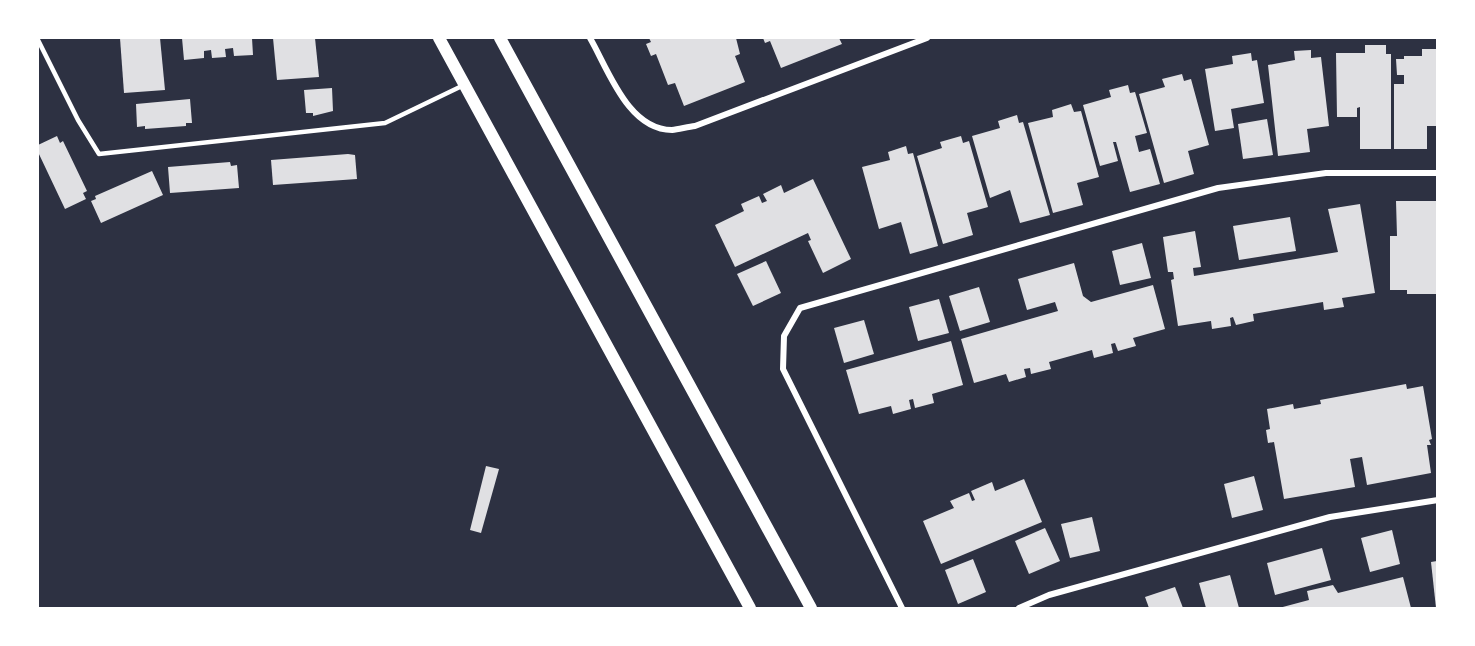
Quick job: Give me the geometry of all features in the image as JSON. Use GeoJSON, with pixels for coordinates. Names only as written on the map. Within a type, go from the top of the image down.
{"type":"FeatureCollection","features":[{"type":"Feature","properties":{"kind":"main road"},"geometry":{"type":"LineString","coordinates":[[439,38],[750,609]]}},
{"type":"Feature","properties":{"kind":"main road"},"geometry":{"type":"LineString","coordinates":[[500,38],[811,609]]}},
{"type":"Feature","properties":{"kind":"street"},"geometry":{"type":"LineString","coordinates":[[590,38],[629,106],[644,121],[670,130],[695,126],[927,38]]}},
{"type":"Feature","properties":{"kind":"street"},"geometry":{"type":"LineString","coordinates":[[902,609],[783,369],[784,336],[800,308],[1218,188],[1326,173],[1437,173]]}},
{"type":"Feature","properties":{"kind":"street"},"geometry":{"type":"LineString","coordinates":[[1019,609],[1049,595],[1330,517],[1437,500]]}},
{"type":"Feature","properties":{"kind":"lane"},"geometry":{"type":"LineString","coordinates":[[38,40],[78,120],[99,154],[385,123],[464,84]]}},
{"type":"Feature","properties":{"kind":"building"},"geometry":{"type":"Polygon","coordinates":[[[120,38],[160,38],[165,90],[124,93],[120,38]]]}},
{"type":"Feature","properties":{"kind":"building"},"geometry":{"type":"Polygon","coordinates":[[[182,38],[252,38],[253,55],[234,56],[233,48],[225,49],[226,57],[212,58],[211,50],[204,51],[204,58],[184,60],[182,38]]]}},
{"type":"Feature","properties":{"kind":"building"},"geometry":{"type":"Polygon","coordinates":[[[273,38],[315,38],[319,77],[277,80],[273,38]]]}},
{"type":"Feature","properties":{"kind":"building"},"geometry":{"type":"Polygon","coordinates":[[[649,38],[736,38],[740,54],[735,56],[745,82],[684,106],[675,83],[668,85],[656,54],[651,56],[646,44],[651,42],[649,38]]]}},
{"type":"Feature","properties":{"kind":"building"},"geometry":{"type":"Polygon","coordinates":[[[763,38],[839,38],[842,44],[781,68],[770,41],[765,43],[763,38]]]}},
{"type":"Feature","properties":{"kind":"building"},"geometry":{"type":"Polygon","coordinates":[[[1365,45],[1386,45],[1386,54],[1391,54],[1391,149],[1360,149],[1360,107],[1357,108],[1357,117],[1337,117],[1336,53],[1365,53],[1365,45]]]}},
{"type":"Feature","properties":{"kind":"building"},"geometry":{"type":"Polygon","coordinates":[[[1422,49],[1437,49],[1437,126],[1427,126],[1427,149],[1394,149],[1394,84],[1404,84],[1404,75],[1397,75],[1396,59],[1404,59],[1404,56],[1422,56],[1422,49]]]}},
{"type":"Feature","properties":{"kind":"building"},"geometry":{"type":"Polygon","coordinates":[[[1311,50],[1311,58],[1321,57],[1329,126],[1307,129],[1310,152],[1278,156],[1268,65],[1295,60],[1294,51],[1311,50]]]}},
{"type":"Feature","properties":{"kind":"building"},"geometry":{"type":"Polygon","coordinates":[[[1251,53],[1252,61],[1257,60],[1264,103],[1231,109],[1234,128],[1215,131],[1205,69],[1233,64],[1232,56],[1251,53]]]}},
{"type":"Feature","properties":{"kind":"building"},"geometry":{"type":"Polygon","coordinates":[[[1182,74],[1184,81],[1191,79],[1209,145],[1188,151],[1194,174],[1164,183],[1139,94],[1165,87],[1162,79],[1182,74]]]}},
{"type":"Feature","properties":{"kind":"building"},"geometry":{"type":"Polygon","coordinates":[[[1128,85],[1130,93],[1135,92],[1147,133],[1135,136],[1139,152],[1150,149],[1160,184],[1130,192],[1116,142],[1113,142],[1118,161],[1100,166],[1083,105],[1111,97],[1109,90],[1128,85]]]}},
{"type":"Feature","properties":{"kind":"building"},"geometry":{"type":"Polygon","coordinates":[[[332,88],[333,111],[313,116],[313,113],[306,113],[304,90],[332,88]]]}},
{"type":"Feature","properties":{"kind":"building"},"geometry":{"type":"Polygon","coordinates":[[[190,99],[192,123],[186,123],[186,126],[145,129],[145,126],[137,127],[136,104],[190,99]]]}},
{"type":"Feature","properties":{"kind":"building"},"geometry":{"type":"Polygon","coordinates":[[[1071,104],[1074,112],[1081,111],[1099,177],[1077,183],[1083,205],[1053,213],[1028,123],[1053,117],[1052,110],[1071,104]]]}},
{"type":"Feature","properties":{"kind":"building"},"geometry":{"type":"Polygon","coordinates":[[[1017,115],[1019,123],[1023,122],[1050,215],[1020,223],[1010,190],[990,198],[972,136],[1000,128],[998,121],[1017,115]]]}},
{"type":"Feature","properties":{"kind":"building"},"geometry":{"type":"Polygon","coordinates":[[[1267,119],[1273,155],[1243,159],[1238,124],[1267,119]]]}},
{"type":"Feature","properties":{"kind":"building"},"geometry":{"type":"Polygon","coordinates":[[[57,136],[60,143],[63,141],[87,191],[83,193],[86,199],[65,209],[38,152],[38,145],[57,136]]]}},
{"type":"Feature","properties":{"kind":"building"},"geometry":{"type":"Polygon","coordinates":[[[961,136],[963,143],[969,141],[988,207],[967,213],[973,235],[943,244],[917,156],[942,148],[940,142],[961,136]]]}},
{"type":"Feature","properties":{"kind":"building"},"geometry":{"type":"Polygon","coordinates":[[[906,146],[908,154],[913,153],[938,246],[910,254],[901,222],[879,229],[862,167],[890,160],[888,152],[906,146]]]}},
{"type":"Feature","properties":{"kind":"building"},"geometry":{"type":"Polygon","coordinates":[[[355,155],[357,179],[273,185],[271,160],[355,155]]]}},
{"type":"Feature","properties":{"kind":"building"},"geometry":{"type":"Polygon","coordinates":[[[230,162],[231,166],[237,165],[239,188],[170,193],[168,167],[230,162]]]}},
{"type":"Feature","properties":{"kind":"building"},"geometry":{"type":"Polygon","coordinates":[[[152,171],[163,195],[101,223],[91,201],[96,199],[95,196],[152,171]]]}},
{"type":"Feature","properties":{"kind":"building"},"geometry":{"type":"Polygon","coordinates":[[[813,179],[851,259],[823,273],[808,241],[811,240],[808,233],[735,267],[715,225],[744,211],[741,204],[759,196],[762,203],[767,201],[763,194],[781,185],[784,193],[813,179]]]}},
{"type":"Feature","properties":{"kind":"building"},"geometry":{"type":"Polygon","coordinates":[[[1396,201],[1437,201],[1437,294],[1407,294],[1407,290],[1390,290],[1390,236],[1397,236],[1396,201]]]}},
{"type":"Feature","properties":{"kind":"building"},"geometry":{"type":"Polygon","coordinates":[[[1360,204],[1375,293],[1342,298],[1344,307],[1324,310],[1323,302],[1253,314],[1254,321],[1236,325],[1233,317],[1230,318],[1231,326],[1212,329],[1211,321],[1178,326],[1171,280],[1174,279],[1173,272],[1168,272],[1163,237],[1195,231],[1201,267],[1193,268],[1194,276],[1338,252],[1328,209],[1360,204]]]}},
{"type":"Feature","properties":{"kind":"building"},"geometry":{"type":"Polygon","coordinates":[[[1290,217],[1296,251],[1239,260],[1233,226],[1290,217]]]}},
{"type":"Feature","properties":{"kind":"building"},"geometry":{"type":"Polygon","coordinates":[[[1142,243],[1151,278],[1120,285],[1112,251],[1142,243]]]}},
{"type":"Feature","properties":{"kind":"building"},"geometry":{"type":"Polygon","coordinates":[[[766,261],[781,293],[753,306],[737,274],[766,261]]]}},
{"type":"Feature","properties":{"kind":"building"},"geometry":{"type":"Polygon","coordinates":[[[1074,263],[1083,296],[1091,302],[1153,285],[1165,329],[1133,338],[1136,346],[1118,351],[1115,343],[1111,344],[1113,353],[1094,358],[1092,350],[1049,362],[1051,369],[1031,374],[1030,368],[1024,369],[1026,377],[1009,382],[1006,374],[974,383],[961,339],[1058,311],[1055,302],[1027,310],[1018,279],[1074,263]]]}},
{"type":"Feature","properties":{"kind":"building"},"geometry":{"type":"Polygon","coordinates":[[[979,287],[990,322],[960,331],[949,296],[979,287]]]}},
{"type":"Feature","properties":{"kind":"building"},"geometry":{"type":"Polygon","coordinates":[[[939,299],[949,333],[918,341],[909,307],[939,299]]]}},
{"type":"Feature","properties":{"kind":"building"},"geometry":{"type":"Polygon","coordinates":[[[864,320],[874,354],[844,363],[834,328],[864,320]]]}},
{"type":"Feature","properties":{"kind":"building"},"geometry":{"type":"Polygon","coordinates":[[[951,341],[963,385],[932,394],[934,403],[915,408],[913,399],[909,400],[911,409],[893,414],[891,406],[859,414],[846,370],[951,341]]]}},
{"type":"Feature","properties":{"kind":"building"},"geometry":{"type":"Polygon","coordinates":[[[1406,384],[1407,389],[1423,386],[1432,439],[1429,440],[1431,445],[1427,445],[1431,473],[1367,485],[1362,457],[1350,459],[1355,487],[1284,499],[1274,442],[1268,443],[1266,430],[1270,429],[1267,409],[1293,404],[1294,409],[1321,404],[1320,400],[1406,384]]]}},
{"type":"Feature","properties":{"kind":"building"},"geometry":{"type":"Polygon","coordinates":[[[486,466],[499,469],[481,533],[470,530],[486,466]]]}},
{"type":"Feature","properties":{"kind":"building"},"geometry":{"type":"Polygon","coordinates":[[[1254,476],[1263,510],[1232,518],[1224,484],[1254,476]]]}},
{"type":"Feature","properties":{"kind":"building"},"geometry":{"type":"Polygon","coordinates":[[[1024,479],[1042,522],[941,564],[923,521],[954,508],[950,501],[969,493],[972,501],[975,500],[971,491],[992,482],[995,491],[1024,479]]]}},
{"type":"Feature","properties":{"kind":"building"},"geometry":{"type":"Polygon","coordinates":[[[1092,517],[1100,551],[1070,558],[1061,524],[1092,517]]]}},
{"type":"Feature","properties":{"kind":"building"},"geometry":{"type":"Polygon","coordinates":[[[1045,528],[1060,561],[1029,574],[1015,541],[1045,528]]]}},
{"type":"Feature","properties":{"kind":"building"},"geometry":{"type":"Polygon","coordinates":[[[1392,530],[1400,564],[1370,572],[1361,538],[1392,530]]]}},
{"type":"Feature","properties":{"kind":"building"},"geometry":{"type":"Polygon","coordinates":[[[1322,548],[1331,580],[1275,595],[1267,563],[1322,548]]]}},
{"type":"Feature","properties":{"kind":"building"},"geometry":{"type":"Polygon","coordinates":[[[973,559],[986,592],[958,604],[945,570],[973,559]]]}},
{"type":"Feature","properties":{"kind":"building"},"geometry":{"type":"Polygon","coordinates":[[[1437,561],[1437,608],[1436,608],[1431,562],[1437,561]]]}},
{"type":"Feature","properties":{"kind":"building"},"geometry":{"type":"Polygon","coordinates":[[[1230,575],[1239,608],[1206,608],[1199,583],[1230,575]]]}},
{"type":"Feature","properties":{"kind":"building"},"geometry":{"type":"Polygon","coordinates":[[[1403,577],[1411,608],[1279,608],[1309,600],[1307,591],[1333,585],[1338,593],[1403,577]]]}},
{"type":"Feature","properties":{"kind":"building"},"geometry":{"type":"Polygon","coordinates":[[[1175,587],[1183,608],[1149,608],[1145,597],[1175,587]]]}}]}
